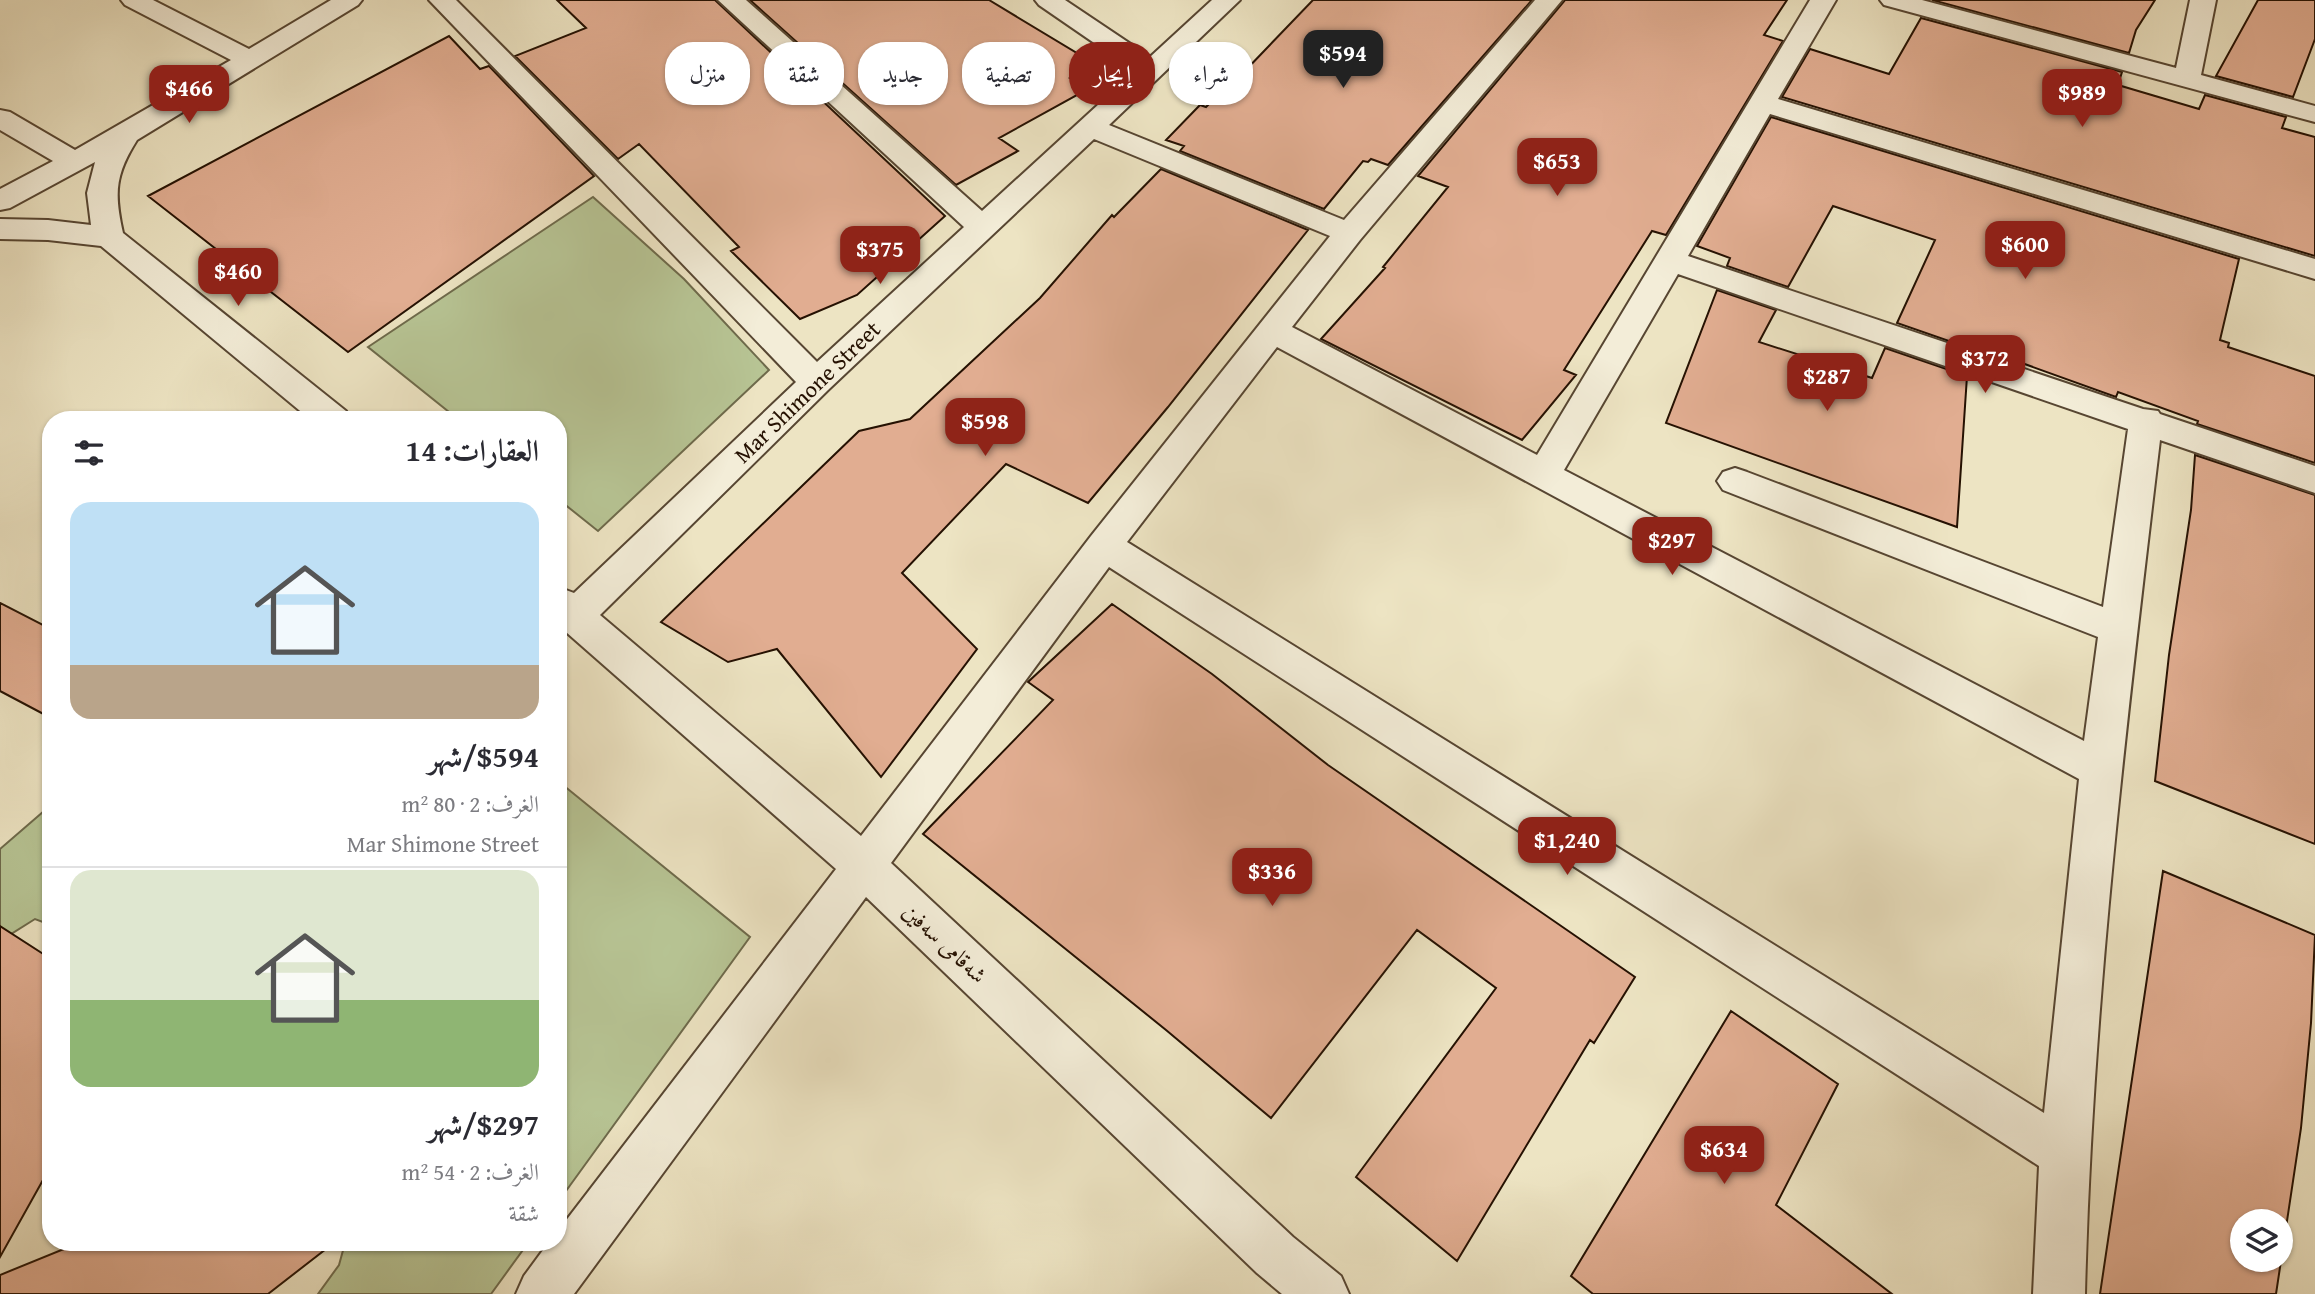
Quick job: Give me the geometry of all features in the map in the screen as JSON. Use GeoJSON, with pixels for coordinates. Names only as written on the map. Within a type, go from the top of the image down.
{"type":"FeatureCollection","features":[{"type":"Feature","properties":{"kind":"street"},"geometry":{"type":"LineString","coordinates":[[134,0],[251,60]]}},
{"type":"Feature","properties":{"kind":"street"},"geometry":{"type":"LineString","coordinates":[[0,201],[127,134],[349,0]]}},
{"type":"Feature","properties":{"kind":"street"},"geometry":{"type":"LineString","coordinates":[[732,0],[982,227]]}},
{"type":"Feature","properties":{"kind":"street"},"geometry":{"type":"LineString","coordinates":[[1048,0],[1110,42]]}},
{"type":"Feature","properties":{"kind":"street","name":"Mar Shimone Street"},"geometry":{"type":"LineString","coordinates":[[1155,66],[1227,0]]}},
{"type":"Feature","properties":{"kind":"street"},"geometry":{"type":"LineString","coordinates":[[542,1294],[1104,546],[1349,233],[1549,0]]}},
{"type":"Feature","properties":{"kind":"street"},"geometry":{"type":"LineString","coordinates":[[1543,476],[1672,261],[1823,0]]}},
{"type":"Feature","properties":{"kind":"street"},"geometry":{"type":"LineString","coordinates":[[2187,79],[2203,0]]}},
{"type":"Feature","properties":{"kind":"street"},"geometry":{"type":"LineString","coordinates":[[447,1],[816,382]]}},
{"type":"Feature","properties":{"kind":"street"},"geometry":{"type":"LineString","coordinates":[[1909,2],[2315,114]]}},
{"type":"Feature","properties":{"kind":"street"},"geometry":{"type":"LineString","coordinates":[[1763,103],[2315,270]]}},
{"type":"Feature","properties":{"kind":"street","name":"Mar Shimone Street"},"geometry":{"type":"LineString","coordinates":[[567,609],[816,382],[1113,105]]}},
{"type":"Feature","properties":{"kind":"street"},"geometry":{"type":"LineString","coordinates":[[0,117],[75,162]]}},
{"type":"Feature","properties":{"kind":"street"},"geometry":{"type":"LineString","coordinates":[[1089,127],[1349,233]]}},
{"type":"Feature","properties":{"kind":"street"},"geometry":{"type":"LineString","coordinates":[[109,237],[100,196],[104,169],[127,134]]}},
{"type":"Feature","properties":{"kind":"street"},"geometry":{"type":"LineString","coordinates":[[0,229],[48,230],[109,237],[323,411]]}},
{"type":"Feature","properties":{"kind":"street"},"geometry":{"type":"LineString","coordinates":[[1672,261],[2315,480]]}},
{"type":"Feature","properties":{"kind":"street"},"geometry":{"type":"LineString","coordinates":[[1272,331],[2099,770]]}},
{"type":"Feature","properties":{"kind":"street"},"geometry":{"type":"LineString","coordinates":[[2059,1294],[2064,1154],[2099,770],[2146,421]]}},
{"type":"Feature","properties":{"kind":"street"},"geometry":{"type":"LineString","coordinates":[[1735,481],[2119,629]]}},
{"type":"Feature","properties":{"kind":"street"},"geometry":{"type":"LineString","coordinates":[[1104,546],[2064,1154]]}},
{"type":"Feature","properties":{"kind":"street","name":"شەقامی سەفین"},"geometry":{"type":"LineString","coordinates":[[567,609],[863,865],[1265,1246],[1323,1294]]}},
{"type":"Feature","properties":{"kind":"green space"},"geometry":{"type":"Polygon","coordinates":[[[593,197],[684,279],[769,370],[598,531],[567,506],[567,411],[448,411],[368,347],[593,197]]]}},
{"type":"Feature","properties":{"kind":"green space"},"geometry":{"type":"Polygon","coordinates":[[[567,788],[750,937],[567,1190],[567,788]]]}},
{"type":"Feature","properties":{"kind":"green space"},"geometry":{"type":"Polygon","coordinates":[[[42,813],[42,922],[35,919],[0,941],[0,849],[42,813]]]}},
{"type":"Feature","properties":{"kind":"green space"},"geometry":{"type":"Polygon","coordinates":[[[343,1251],[522,1251],[491,1294],[318,1294],[339,1265],[343,1251]]]}},
{"type":"Feature","properties":{"kind":"building"},"geometry":{"type":"Polygon","coordinates":[[[557,0],[715,0],[764,46],[764,105],[827,105],[945,216],[857,295],[800,319],[731,251],[739,247],[639,144],[618,159],[515,56],[586,28],[557,0]]]}},
{"type":"Feature","properties":{"kind":"building"},"geometry":{"type":"Polygon","coordinates":[[[750,0],[989,0],[1069,48],[1069,99],[999,138],[1018,151],[956,185],[867,105],[948,105],[948,42],[858,42],[858,97],[844,84],[844,42],[797,42],[750,0]]]}},
{"type":"Feature","properties":{"kind":"building"},"geometry":{"type":"Polygon","coordinates":[[[1313,0],[1532,0],[1388,165],[1371,159],[1368,162],[1363,161],[1324,209],[1180,151],[1184,146],[1166,140],[1200,105],[1253,105],[1253,63],[1313,0]]]}},
{"type":"Feature","properties":{"kind":"building"},"geometry":{"type":"Polygon","coordinates":[[[1565,0],[1787,0],[1764,35],[1783,41],[1666,235],[1652,231],[1564,370],[1576,375],[1522,440],[1321,339],[1385,268],[1383,267],[1448,187],[1418,176],[1565,0]]]}},
{"type":"Feature","properties":{"kind":"building"},"geometry":{"type":"Polygon","coordinates":[[[1932,0],[2155,0],[2136,30],[2129,53],[1932,0]]]}},
{"type":"Feature","properties":{"kind":"building"},"geometry":{"type":"Polygon","coordinates":[[[2258,0],[2315,0],[2315,39],[2293,97],[2216,76],[2258,0]]]}},
{"type":"Feature","properties":{"kind":"building"},"geometry":{"type":"Polygon","coordinates":[[[1921,18],[2122,72],[2118,85],[2199,109],[2205,95],[2286,117],[2282,128],[2315,137],[2315,256],[1782,97],[1810,49],[1889,74],[1921,18]]]}},
{"type":"Feature","properties":{"kind":"building"},"geometry":{"type":"Polygon","coordinates":[[[449,36],[480,69],[489,66],[594,176],[348,352],[148,196],[449,36]]]}},
{"type":"Feature","properties":{"kind":"building"},"geometry":{"type":"Polygon","coordinates":[[[1771,117],[2239,259],[2220,340],[2229,343],[2228,347],[2315,376],[2315,463],[2197,424],[2198,421],[2118,392],[2116,397],[1969,344],[1969,348],[1897,323],[1935,240],[1833,206],[1788,287],[1727,266],[1730,258],[1697,246],[1771,117]]]}},
{"type":"Feature","properties":{"kind":"building"},"geometry":{"type":"Polygon","coordinates":[[[1161,169],[1308,230],[1088,503],[1006,464],[902,573],[977,649],[881,777],[777,649],[728,662],[661,622],[859,431],[910,419],[1040,298],[1112,215],[1114,217],[1161,169]]]}},
{"type":"Feature","properties":{"kind":"building"},"geometry":{"type":"Polygon","coordinates":[[[1717,290],[1776,310],[1759,342],[1872,378],[1885,348],[1967,376],[1957,527],[1666,423],[1717,290]]]}},
{"type":"Feature","properties":{"kind":"building"},"geometry":{"type":"Polygon","coordinates":[[[2195,455],[2315,495],[2315,844],[2155,781],[2169,655],[2191,510],[2195,455]]]}},
{"type":"Feature","properties":{"kind":"building"},"geometry":{"type":"Polygon","coordinates":[[[0,603],[42,624],[42,713],[0,691],[0,603]]]}},
{"type":"Feature","properties":{"kind":"building"},"geometry":{"type":"Polygon","coordinates":[[[1112,604],[1212,674],[1328,765],[1635,977],[1594,1043],[1590,1040],[1457,1261],[1356,1177],[1496,988],[1417,930],[1271,1118],[923,834],[1053,700],[1028,682],[1112,604]]]}},
{"type":"Feature","properties":{"kind":"building"},"geometry":{"type":"Polygon","coordinates":[[[2163,871],[2315,935],[2311,1023],[2301,1128],[2289,1209],[2230,1209],[2230,1272],[2279,1272],[2276,1294],[2100,1294],[2163,871]]]}},
{"type":"Feature","properties":{"kind":"building"},"geometry":{"type":"Polygon","coordinates":[[[0,926],[42,953],[42,1182],[0,1257],[0,926]]]}},
{"type":"Feature","properties":{"kind":"building"},"geometry":{"type":"Polygon","coordinates":[[[1731,1011],[1838,1084],[1776,1205],[1892,1294],[1593,1294],[1571,1276],[1731,1011]]]}},
{"type":"Feature","properties":{"kind":"building"},"geometry":{"type":"Polygon","coordinates":[[[59,1251],[323,1251],[268,1294],[0,1294],[0,1275],[59,1251]]]}}]}
